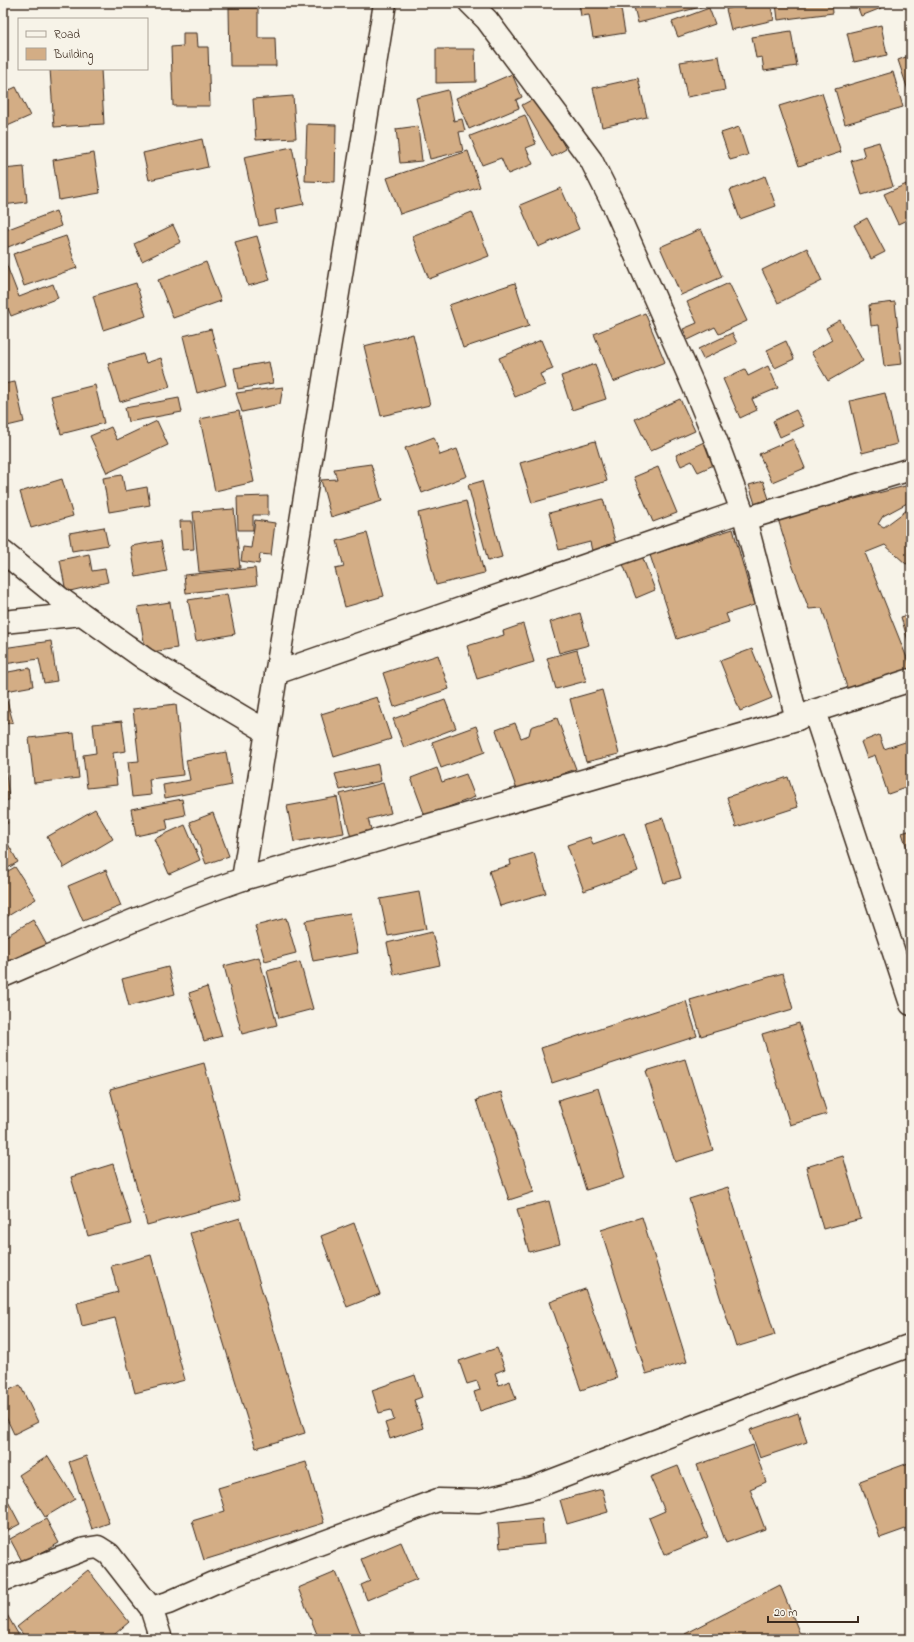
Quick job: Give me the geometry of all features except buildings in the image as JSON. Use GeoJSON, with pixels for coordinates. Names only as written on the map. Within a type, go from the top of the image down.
{"type":"FeatureCollection","features":[{"type":"Feature","properties":{"kind":"street"},"geometry":{"type":"LineString","coordinates":[[243,879],[385,3]]}},
{"type":"Feature","properties":{"kind":"street"},"geometry":{"type":"LineString","coordinates":[[470,3],[487,20],[591,160],[615,208],[694,386],[717,443],[743,515],[805,715],[904,959],[911,1004]]}},
{"type":"Feature","properties":{"kind":"street"},"geometry":{"type":"LineString","coordinates":[[276,673],[743,515],[911,469]]}},
{"type":"Feature","properties":{"kind":"street"},"geometry":{"type":"LineString","coordinates":[[3,552],[61,599],[145,659],[266,731]]}},
{"type":"Feature","properties":{"kind":"street"},"geometry":{"type":"LineString","coordinates":[[3,622],[82,614]]}},
{"type":"Feature","properties":{"kind":"street"},"geometry":{"type":"LineString","coordinates":[[3,976],[134,919],[243,879],[805,715],[911,680]]}},
{"type":"Feature","properties":{"kind":"street"},"geometry":{"type":"LineString","coordinates":[[151,1608],[168,1603],[213,1583],[438,1500],[478,1501],[533,1488],[791,1389],[911,1345]]}},
{"type":"Feature","properties":{"kind":"street"},"geometry":{"type":"LineString","coordinates":[[3,1580],[85,1549],[98,1547],[109,1554],[151,1608],[161,1639]]}}]}
